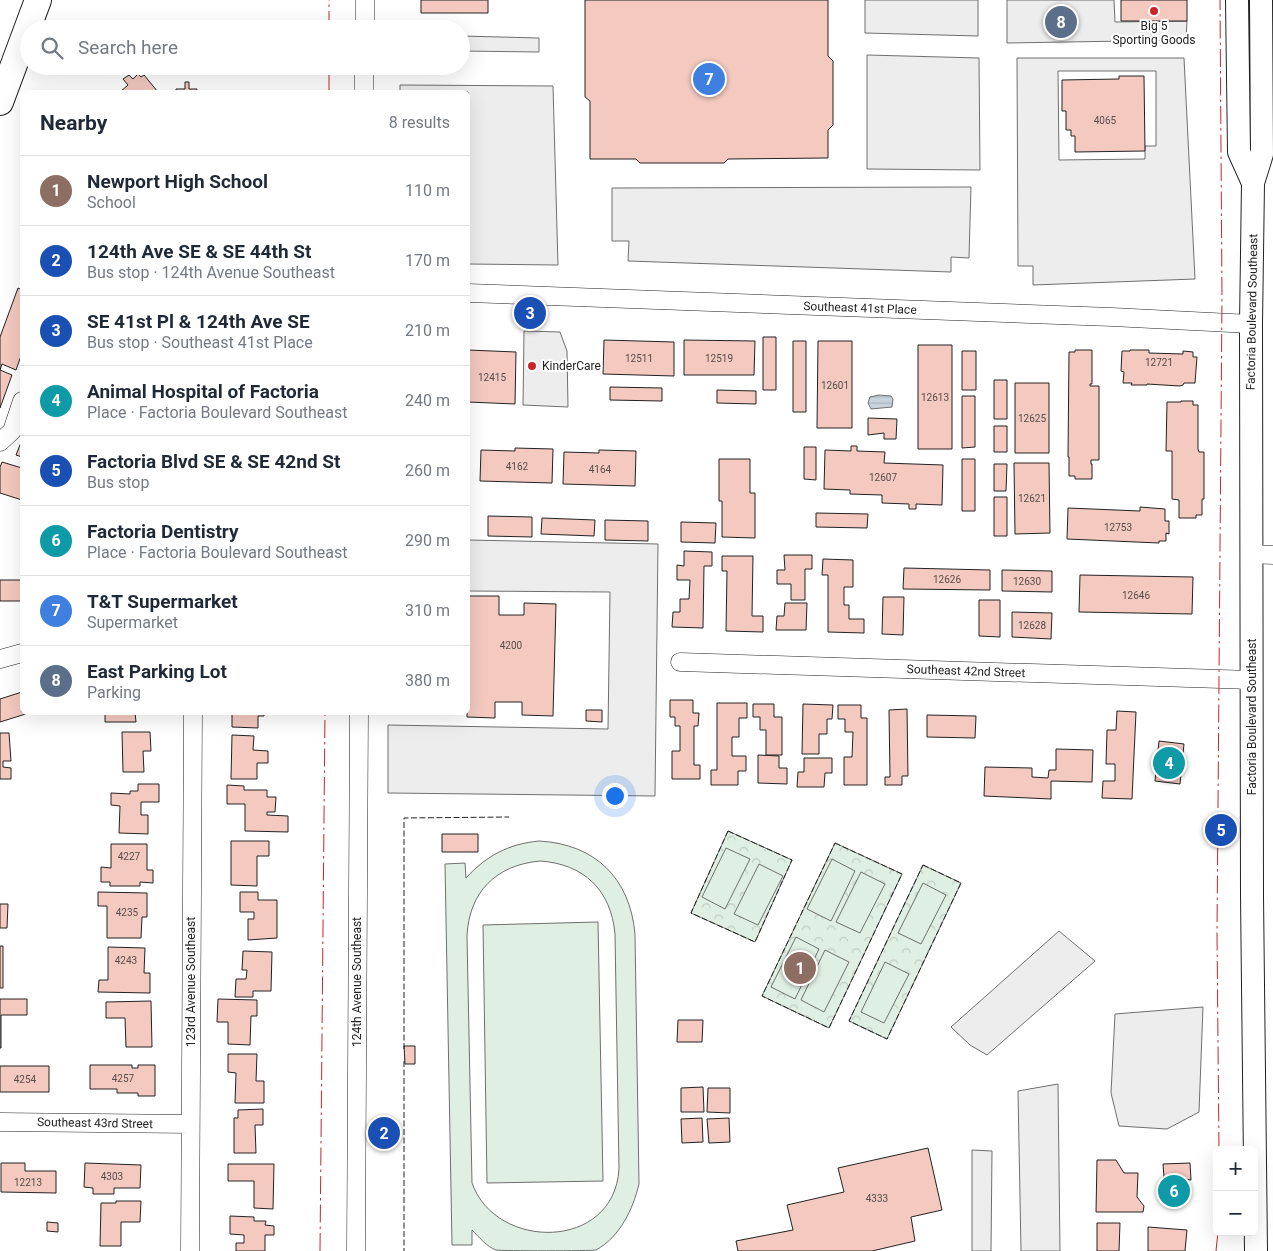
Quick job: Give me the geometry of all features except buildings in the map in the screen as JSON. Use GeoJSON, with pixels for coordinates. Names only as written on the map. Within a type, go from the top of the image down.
{"type":"FeatureCollection","features":[{"type":"Feature","properties":{"kind":"highway"},"geometry":{"type":"LineString","coordinates":[[31,20],[38,0]]}},
{"type":"Feature","properties":{"kind":"highway"},"geometry":{"type":"LineString","coordinates":[[0,102],[20,48]]}},
{"type":"Feature","properties":{"kind":"main road","name":"Factoria Boulevard Southeast"},"geometry":{"type":"LineString","coordinates":[[1237,0],[1239,152],[1253,183]]}},
{"type":"Feature","properties":{"kind":"main road","name":"Factoria Boulevard Southeast"},"geometry":{"type":"LineString","coordinates":[[1256,1251],[1252,896],[1252,680],[1262,554],[1252,324],[1253,183],[1262,154],[1261,0]]}},
{"type":"Feature","properties":{"kind":"street"},"geometry":{"type":"LineString","coordinates":[[365,0],[365,20]]}},
{"type":"Feature","properties":{"kind":"street"},"geometry":{"type":"LineString","coordinates":[[364,75],[364,90]]}},
{"type":"Feature","properties":{"kind":"street","name":"Southeast 41st Place"},"geometry":{"type":"LineString","coordinates":[[470,293],[1102,316],[1252,324]]}},
{"type":"Feature","properties":{"kind":"street"},"geometry":{"type":"LineString","coordinates":[[0,442],[12,431],[20,407]]}},
{"type":"Feature","properties":{"kind":"street"},"geometry":{"type":"LineString","coordinates":[[0,659],[20,654]]}},
{"type":"Feature","properties":{"kind":"street","name":"Southeast 42nd Street"},"geometry":{"type":"LineString","coordinates":[[680,662],[1252,680]]}},
{"type":"Feature","properties":{"kind":"street","name":"123rd Avenue Southeast"},"geometry":{"type":"LineString","coordinates":[[190,1251],[192,715]]}},
{"type":"Feature","properties":{"kind":"street","name":"124th Avenue Southeast"},"geometry":{"type":"LineString","coordinates":[[356,1251],[358,715]]}},
{"type":"Feature","properties":{"kind":"street","name":"Southeast 43rd Street"},"geometry":{"type":"LineString","coordinates":[[0,1122],[190,1124]]}},
{"type":"Feature","properties":{"kind":"green space"},"geometry":{"type":"Polygon","coordinates":[[[728,831],[792,860],[755,942],[691,913],[728,831]]]}},
{"type":"Feature","properties":{"kind":"green space"},"geometry":{"type":"Polygon","coordinates":[[[539,841],[559,844],[577,849],[593,857],[617,881],[626,896],[632,914],[635,934],[639,1184],[633,1203],[619,1230],[596,1250],[496,1250],[486,1244],[472,1230],[472,1245],[452,1245],[445,864],[465,863],[466,878],[490,857],[508,848],[539,841]],[[540,861],[524,864],[510,868],[498,875],[479,894],[469,920],[467,936],[472,1183],[485,1205],[504,1221],[528,1230],[553,1232],[577,1227],[597,1215],[612,1196],[619,1169],[615,934],[612,918],[608,904],[592,882],[570,867],[540,861]]]}},
{"type":"Feature","properties":{"kind":"green space"},"geometry":{"type":"Polygon","coordinates":[[[835,843],[902,874],[829,1028],[762,996],[835,843]]]}},
{"type":"Feature","properties":{"kind":"green space"},"geometry":{"type":"Polygon","coordinates":[[[726,848],[750,859],[725,909],[702,897],[726,848]]]}},
{"type":"Feature","properties":{"kind":"green space"},"geometry":{"type":"Polygon","coordinates":[[[832,859],[855,871],[831,921],[807,909],[832,859]]]}},
{"type":"Feature","properties":{"kind":"green space"},"geometry":{"type":"Polygon","coordinates":[[[759,864],[783,876],[758,925],[734,914],[759,864]]]}},
{"type":"Feature","properties":{"kind":"green space"},"geometry":{"type":"Polygon","coordinates":[[[923,865],[961,883],[887,1039],[849,1021],[923,865]]]}},
{"type":"Feature","properties":{"kind":"green space"},"geometry":{"type":"Polygon","coordinates":[[[861,872],[885,884],[860,933],[836,922],[861,872]]]}},
{"type":"Feature","properties":{"kind":"green space"},"geometry":{"type":"Polygon","coordinates":[[[923,883],[946,895],[921,944],[898,933],[923,883]]]}},
{"type":"Feature","properties":{"kind":"green space"},"geometry":{"type":"Polygon","coordinates":[[[598,922],[603,1181],[487,1183],[483,925],[598,922]]]}},
{"type":"Feature","properties":{"kind":"green space"},"geometry":{"type":"Polygon","coordinates":[[[796,937],[819,949],[795,999],[771,987],[796,937]]]}},
{"type":"Feature","properties":{"kind":"green space"},"geometry":{"type":"Polygon","coordinates":[[[825,950],[849,962],[824,1012],[801,1000],[825,950]]]}},
{"type":"Feature","properties":{"kind":"green space"},"geometry":{"type":"Polygon","coordinates":[[[885,962],[909,974],[884,1023],[861,1012],[885,962]]]}},
{"type":"Feature","properties":{"kind":"shaded area"},"geometry":{"type":"Polygon","coordinates":[[[865,0],[978,0],[978,36],[865,33],[865,0]]]}},
{"type":"Feature","properties":{"kind":"shaded area"},"geometry":{"type":"Polygon","coordinates":[[[1007,0],[1114,0],[1115,22],[1187,21],[1186,40],[1007,43],[1007,0]]]}},
{"type":"Feature","properties":{"kind":"shaded area"},"geometry":{"type":"Polygon","coordinates":[[[470,36],[539,38],[539,52],[470,51],[470,36]]]}},
{"type":"Feature","properties":{"kind":"shaded area"},"geometry":{"type":"Polygon","coordinates":[[[867,55],[979,58],[980,170],[867,169],[867,55]]]}},
{"type":"Feature","properties":{"kind":"shaded area"},"geometry":{"type":"Polygon","coordinates":[[[1017,58],[1184,58],[1195,279],[1033,285],[1033,266],[1018,266],[1017,58]],[[1058,71],[1059,160],[1145,159],[1145,146],[1156,146],[1156,71],[1058,71]]]}},
{"type":"Feature","properties":{"kind":"shaded area"},"geometry":{"type":"Polygon","coordinates":[[[400,85],[553,86],[558,265],[470,264],[470,90],[400,90],[400,85]]]}},
{"type":"Feature","properties":{"kind":"shaded area"},"geometry":{"type":"Polygon","coordinates":[[[971,187],[969,258],[951,257],[951,272],[628,261],[629,241],[612,241],[612,188],[971,187]]]}},
{"type":"Feature","properties":{"kind":"shaded area"},"geometry":{"type":"Polygon","coordinates":[[[524,331],[560,332],[567,351],[568,407],[523,405],[524,331]]]}},
{"type":"Feature","properties":{"kind":"shaded area"},"geometry":{"type":"Polygon","coordinates":[[[879,395],[891,396],[893,399],[892,407],[871,409],[868,403],[870,397],[879,395]]]}},
{"type":"Feature","properties":{"kind":"shaded area"},"geometry":{"type":"Polygon","coordinates":[[[470,540],[658,544],[655,796],[388,793],[388,725],[608,729],[610,592],[470,591],[470,540]]]}},
{"type":"Feature","properties":{"kind":"shaded area"},"geometry":{"type":"Polygon","coordinates":[[[1059,931],[1095,961],[987,1055],[970,1045],[951,1027],[1059,931]]]}},
{"type":"Feature","properties":{"kind":"shaded area"},"geometry":{"type":"Polygon","coordinates":[[[1203,1007],[1199,1112],[1167,1129],[1119,1126],[1111,1093],[1115,1014],[1203,1007]]]}},
{"type":"Feature","properties":{"kind":"shaded area"},"geometry":{"type":"Polygon","coordinates":[[[1058,1084],[1060,1251],[1021,1251],[1018,1091],[1058,1084]]]}},
{"type":"Feature","properties":{"kind":"shaded area"},"geometry":{"type":"Polygon","coordinates":[[[972,1150],[992,1151],[991,1251],[972,1251],[972,1150]]]}},
{"type":"Feature","properties":{"kind":"fence"},"geometry":{"type":"LineString","coordinates":[[404,1049],[404,818],[509,817]]}},
{"type":"Feature","properties":{"kind":"fence"},"geometry":{"type":"LineString","coordinates":[[728,831],[792,860],[755,942],[691,913],[728,831]]}},
{"type":"Feature","properties":{"kind":"fence"},"geometry":{"type":"LineString","coordinates":[[835,843],[902,874],[829,1028],[762,996],[835,843]]}},
{"type":"Feature","properties":{"kind":"fence"},"geometry":{"type":"LineString","coordinates":[[923,865],[961,883],[887,1039],[849,1021],[923,865]]}},
{"type":"Feature","properties":{"kind":"fence"},"geometry":{"type":"LineString","coordinates":[[404,1061],[404,1251]]}},
{"type":"Feature","properties":{"kind":"power"},"geometry":{"type":"LineString","coordinates":[[329,0],[329,20]]}},
{"type":"Feature","properties":{"kind":"power"},"geometry":{"type":"LineString","coordinates":[[1219,1146],[1217,933],[1222,297],[1220,0]]}},
{"type":"Feature","properties":{"kind":"power"},"geometry":{"type":"LineString","coordinates":[[329,75],[329,90]]}},
{"type":"Feature","properties":{"kind":"power"},"geometry":{"type":"LineString","coordinates":[[320,1251],[325,715]]}},
{"type":"Feature","properties":{"kind":"power"},"geometry":{"type":"LineString","coordinates":[[1216,1251],[1218,1236]]}},
{"type":"Feature","properties":{"kind":"place","name":"Big 5 Sporting Goods"},"geometry":{"type":"Point","coordinates":[1154,11]}},
{"type":"Feature","properties":{"kind":"place","name":"East Parking Lot"},"geometry":{"type":"Point","coordinates":[1061,22]}},
{"type":"Feature","properties":{"kind":"place","name":"T&T Supermarket"},"geometry":{"type":"Point","coordinates":[709,79]}},
{"type":"Feature","properties":{"kind":"place","name":"SE 41st Pl & 124th Ave SE"},"geometry":{"type":"Point","coordinates":[530,313]}},
{"type":"Feature","properties":{"kind":"place","name":"KinderCare"},"geometry":{"type":"Point","coordinates":[532,366]}},
{"type":"Feature","properties":{"kind":"place","name":"Animal Hospital of Factoria"},"geometry":{"type":"Point","coordinates":[1169,763]}},
{"type":"Feature","properties":{"kind":"place","name":"Factoria Blvd SE & SE 42nd St"},"geometry":{"type":"Point","coordinates":[1221,830]}},
{"type":"Feature","properties":{"kind":"place","name":"Newport High School"},"geometry":{"type":"Point","coordinates":[800,968]}},
{"type":"Feature","properties":{"kind":"place","name":"124th Ave SE & SE 44th St"},"geometry":{"type":"Point","coordinates":[384,1133]}},
{"type":"Feature","properties":{"kind":"place","name":"Factoria Dentistry"},"geometry":{"type":"Point","coordinates":[1174,1191]}}]}
